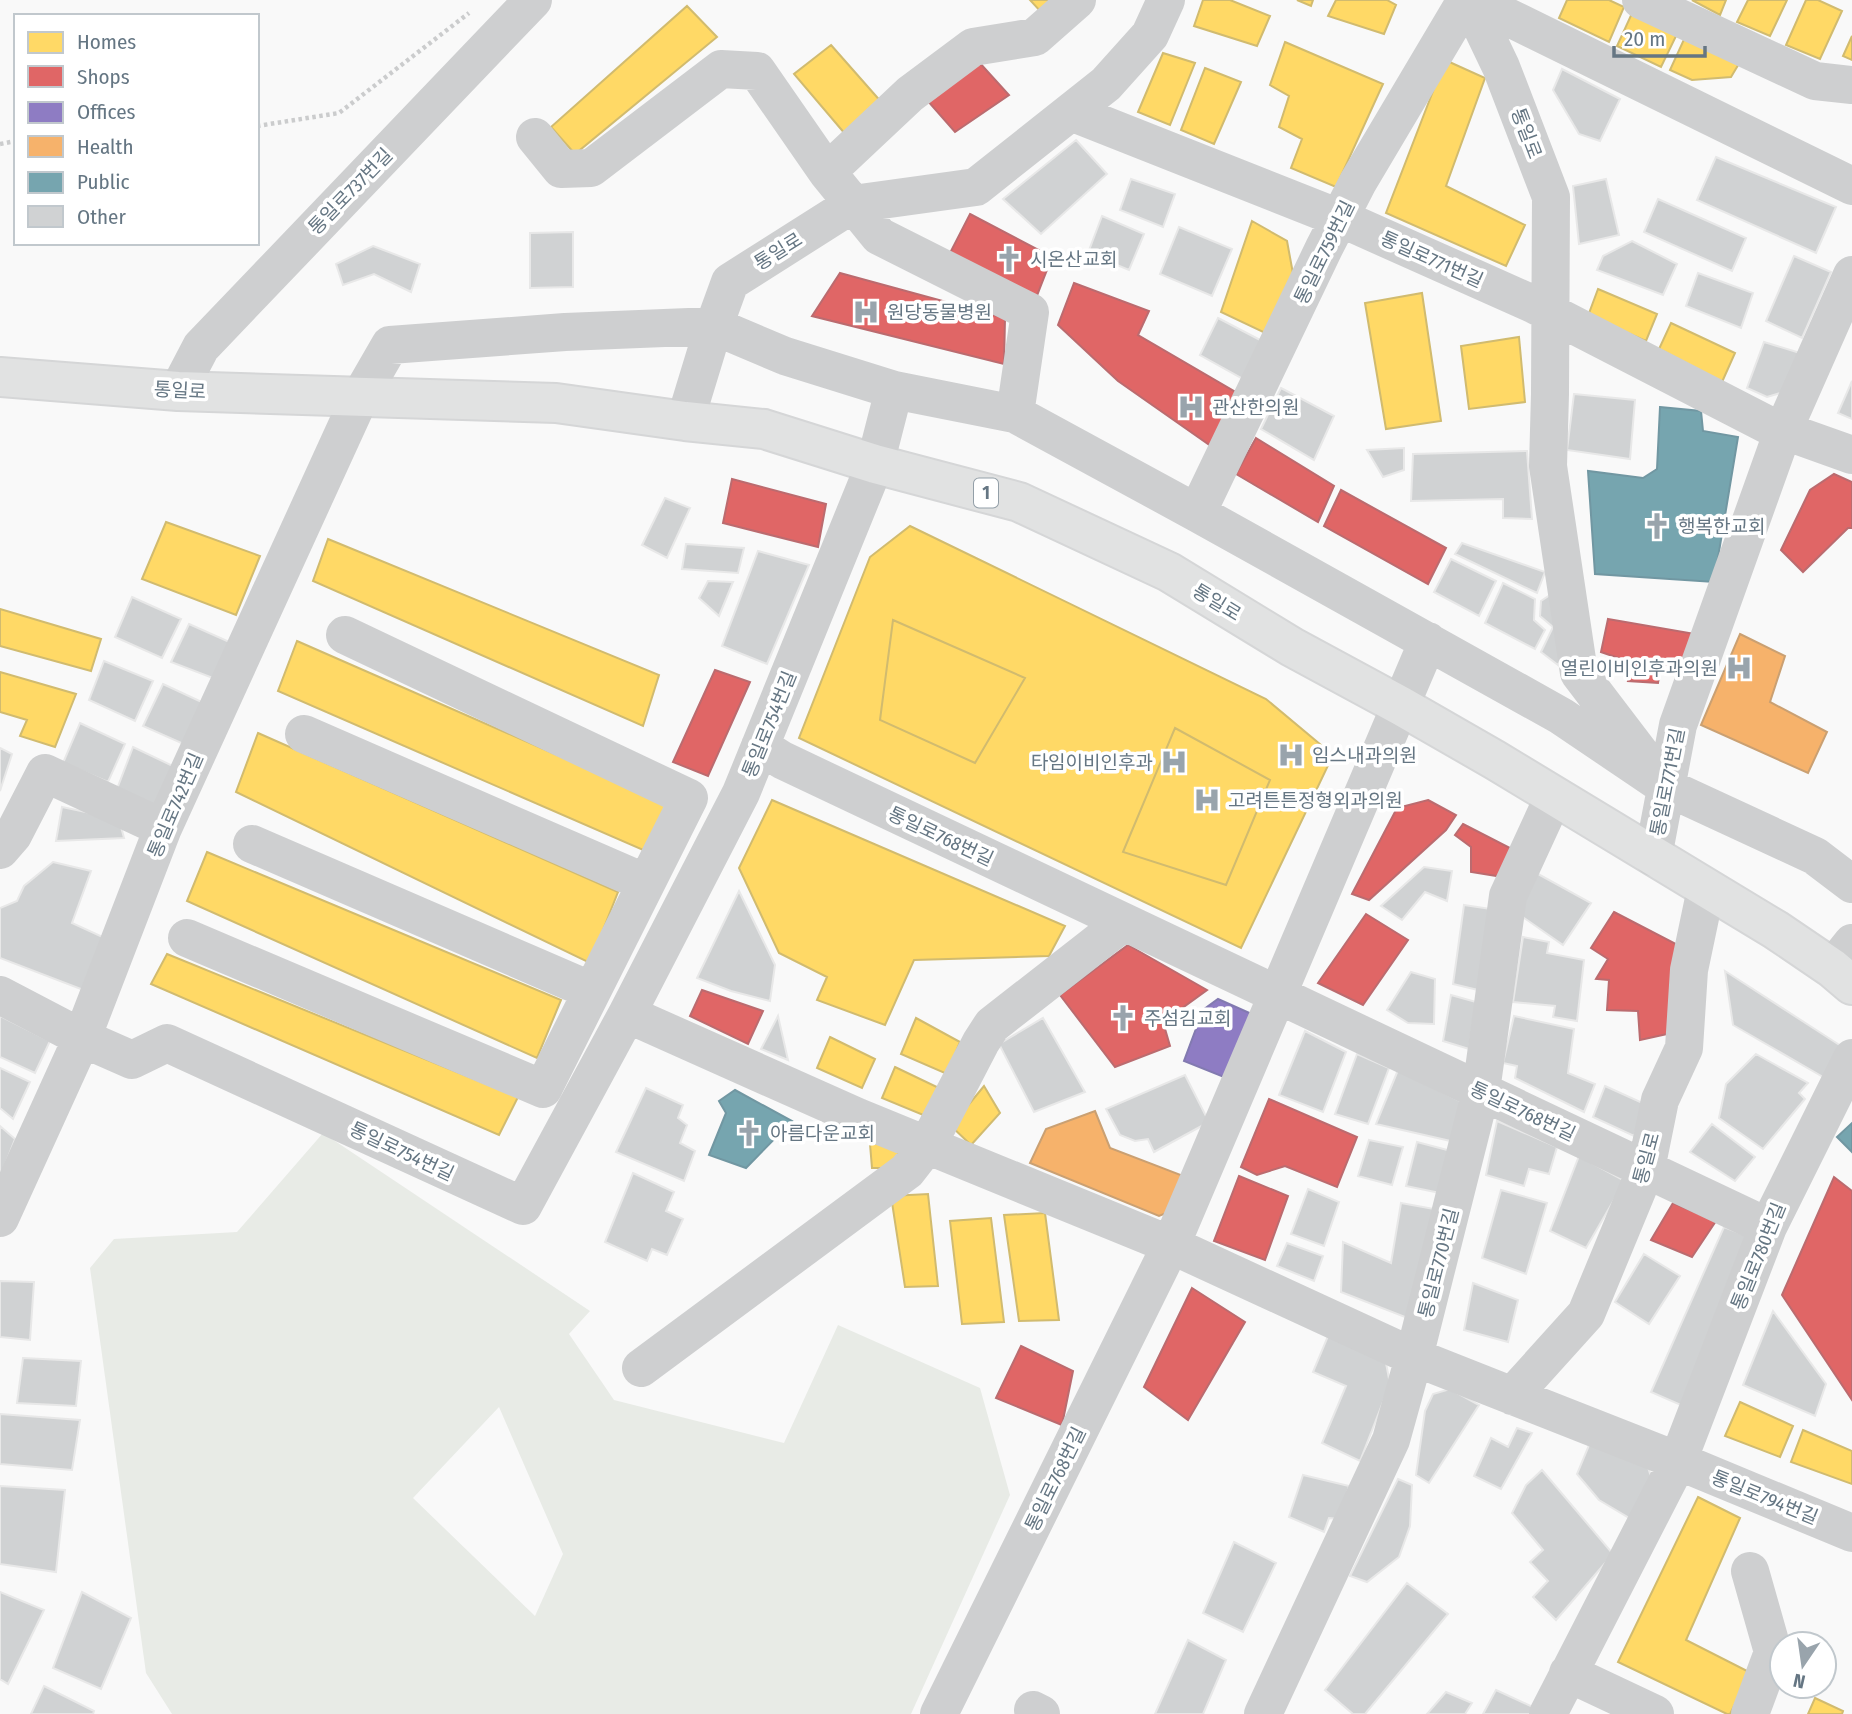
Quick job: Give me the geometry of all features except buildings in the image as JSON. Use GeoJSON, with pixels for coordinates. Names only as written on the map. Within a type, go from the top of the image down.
{"type":"FeatureCollection","features":[{"type":"Feature","properties":{"kind":"main road","name":"통일로"},"geometry":{"type":"LineString","coordinates":[[0,377],[178,391],[556,403],[764,429],[875,464],[1019,502],[1169,572],[1292,648],[1401,706],[1776,930],[1845,965]]}},
{"type":"Feature","properties":{"kind":"street","name":"통일로737번길"},"geometry":{"type":"LineString","coordinates":[[178,391],[201,347],[533,0]]}},
{"type":"Feature","properties":{"kind":"street"},"geometry":{"type":"LineString","coordinates":[[827,172],[910,94],[973,47],[1035,37],[1077,0]]}},
{"type":"Feature","properties":{"kind":"street","name":"통일로"},"geometry":{"type":"LineString","coordinates":[[685,421],[730,282],[853,204],[976,187],[1106,84],[1150,35],[1166,0]]}},
{"type":"Feature","properties":{"kind":"street"},"geometry":{"type":"LineString","coordinates":[[1469,0],[1852,186]]}},
{"type":"Feature","properties":{"kind":"street","name":"통일로"},"geometry":{"type":"LineString","coordinates":[[1469,0],[1502,67],[1551,197],[1548,466],[1579,673],[1666,788]]}},
{"type":"Feature","properties":{"kind":"street","name":"통일로759번길"},"geometry":{"type":"LineString","coordinates":[[1197,513],[1358,182],[1469,0]]}},
{"type":"Feature","properties":{"kind":"street"},"geometry":{"type":"LineString","coordinates":[[1641,0],[1815,81],[1852,85]]}},
{"type":"Feature","properties":{"kind":"street"},"geometry":{"type":"LineString","coordinates":[[535,137],[561,169],[590,168],[721,69],[757,71],[827,172],[879,236],[1030,312],[1015,414]]}},
{"type":"Feature","properties":{"kind":"street","name":"통일로771번길"},"geometry":{"type":"LineString","coordinates":[[1071,112],[1340,219],[1535,305],[1768,425],[1852,455]]}},
{"type":"Feature","properties":{"kind":"street","name":"통일로771번길"},"geometry":{"type":"LineString","coordinates":[[1653,857],[1678,725],[1783,431],[1852,275]]}},
{"type":"Feature","properties":{"kind":"street","name":"통일로"},"geometry":{"type":"LineString","coordinates":[[360,397],[390,345],[565,332],[714,326],[785,356],[894,390],[1015,414],[1561,716],[1666,788],[1815,856],[1852,884]]}},
{"type":"Feature","properties":{"kind":"street","name":"통일로754번길"},"geometry":{"type":"LineString","coordinates":[[82,1038],[132,1060],[167,1043],[523,1206],[627,1014],[741,793],[875,464],[894,390]]}},
{"type":"Feature","properties":{"kind":"street","name":"통일로742번길"},"geometry":{"type":"LineString","coordinates":[[0,1217],[82,1038],[163,828],[360,397]]}},
{"type":"Feature","properties":{"kind":"street"},"geometry":{"type":"LineString","coordinates":[[187,938],[543,1089],[690,798],[345,635]]}},
{"type":"Feature","properties":{"kind":"street","name":"통일로768번길"},"geometry":{"type":"LineString","coordinates":[[939,1714],[1171,1245],[1428,641]]}},
{"type":"Feature","properties":{"kind":"street"},"geometry":{"type":"LineString","coordinates":[[304,734],[646,883]]}},
{"type":"Feature","properties":{"kind":"street","name":"통일로768번길"},"geometry":{"type":"LineString","coordinates":[[760,746],[782,760],[1768,1227]]}},
{"type":"Feature","properties":{"kind":"street"},"geometry":{"type":"LineString","coordinates":[[0,850],[13,835],[45,774],[163,828]]}},
{"type":"Feature","properties":{"kind":"street","name":"통일로770번길"},"geometry":{"type":"LineString","coordinates":[[1263,1714],[1391,1440],[1481,1091],[1508,895],[1554,796]]}},
{"type":"Feature","properties":{"kind":"street"},"geometry":{"type":"LineString","coordinates":[[680,814],[720,834]]}},
{"type":"Feature","properties":{"kind":"street"},"geometry":{"type":"LineString","coordinates":[[253,844],[592,991]]}},
{"type":"Feature","properties":{"kind":"street","name":"통일로"},"geometry":{"type":"LineString","coordinates":[[1512,1396],[1586,1314],[1646,1169],[1660,1100],[1684,1048],[1689,970],[1706,889]]}},
{"type":"Feature","properties":{"kind":"street"},"geometry":{"type":"LineString","coordinates":[[641,1368],[907,1171],[928,1144],[992,1025],[1124,922]]}},
{"type":"Feature","properties":{"kind":"street"},"geometry":{"type":"LineString","coordinates":[[0,995],[82,1038]]}},
{"type":"Feature","properties":{"kind":"street"},"geometry":{"type":"LineString","coordinates":[[627,1014],[858,1117],[1171,1245],[1414,1357],[1678,1461]]}},
{"type":"Feature","properties":{"kind":"street","name":"통일로780번길"},"geometry":{"type":"LineString","coordinates":[[1548,1714],[1678,1461],[1768,1227],[1852,1058]]}},
{"type":"Feature","properties":{"kind":"street","name":"통일로794번길"},"geometry":{"type":"LineString","coordinates":[[1678,1461],[1852,1533]]}},
{"type":"Feature","properties":{"kind":"street"},"geometry":{"type":"LineString","coordinates":[[1750,1571],[1773,1652],[1750,1714]]}},
{"type":"Feature","properties":{"kind":"street"},"geometry":{"type":"LineString","coordinates":[[1568,1673],[1656,1714]]}},
{"type":"Feature","properties":{"kind":"path"},"geometry":{"type":"LineString","coordinates":[[259,126],[339,113],[476,8]]}},
{"type":"Feature","properties":{"kind":"shaded area"},"geometry":{"type":"Polygon","coordinates":[[[323,1133],[590,1311],[569,1334],[614,1400],[784,1443],[838,1325],[980,1388],[1010,1495],[911,1714],[172,1714],[146,1673],[90,1268],[114,1239],[237,1232],[323,1133]],[[499,1407],[413,1498],[535,1616],[563,1554],[499,1407]]]}},
{"type":"Feature","properties":{"kind":"place","name":"시온산교회"},"geometry":{"type":"Point","coordinates":[1009,259]}},
{"type":"Feature","properties":{"kind":"place","name":"원당동물병원"},"geometry":{"type":"Point","coordinates":[866,312]}},
{"type":"Feature","properties":{"kind":"place","name":"관산한의원"},"geometry":{"type":"Point","coordinates":[1191,407]}},
{"type":"Feature","properties":{"kind":"place","name":"행복한교회"},"geometry":{"type":"Point","coordinates":[1657,526]}},
{"type":"Feature","properties":{"kind":"place","name":"열린이비인후과의원"},"geometry":{"type":"Point","coordinates":[1739,668]}},
{"type":"Feature","properties":{"kind":"place","name":"임스내과의원"},"geometry":{"type":"Point","coordinates":[1291,755]}},
{"type":"Feature","properties":{"kind":"place","name":"타임이비인후과"},"geometry":{"type":"Point","coordinates":[1174,762]}},
{"type":"Feature","properties":{"kind":"place","name":"고려튼튼정형외과의원"},"geometry":{"type":"Point","coordinates":[1207,800]}},
{"type":"Feature","properties":{"kind":"place","name":"주섬김교회"},"geometry":{"type":"Point","coordinates":[1123,1018]}},
{"type":"Feature","properties":{"kind":"place","name":"아름다운교회"},"geometry":{"type":"Point","coordinates":[749,1133]}}]}
